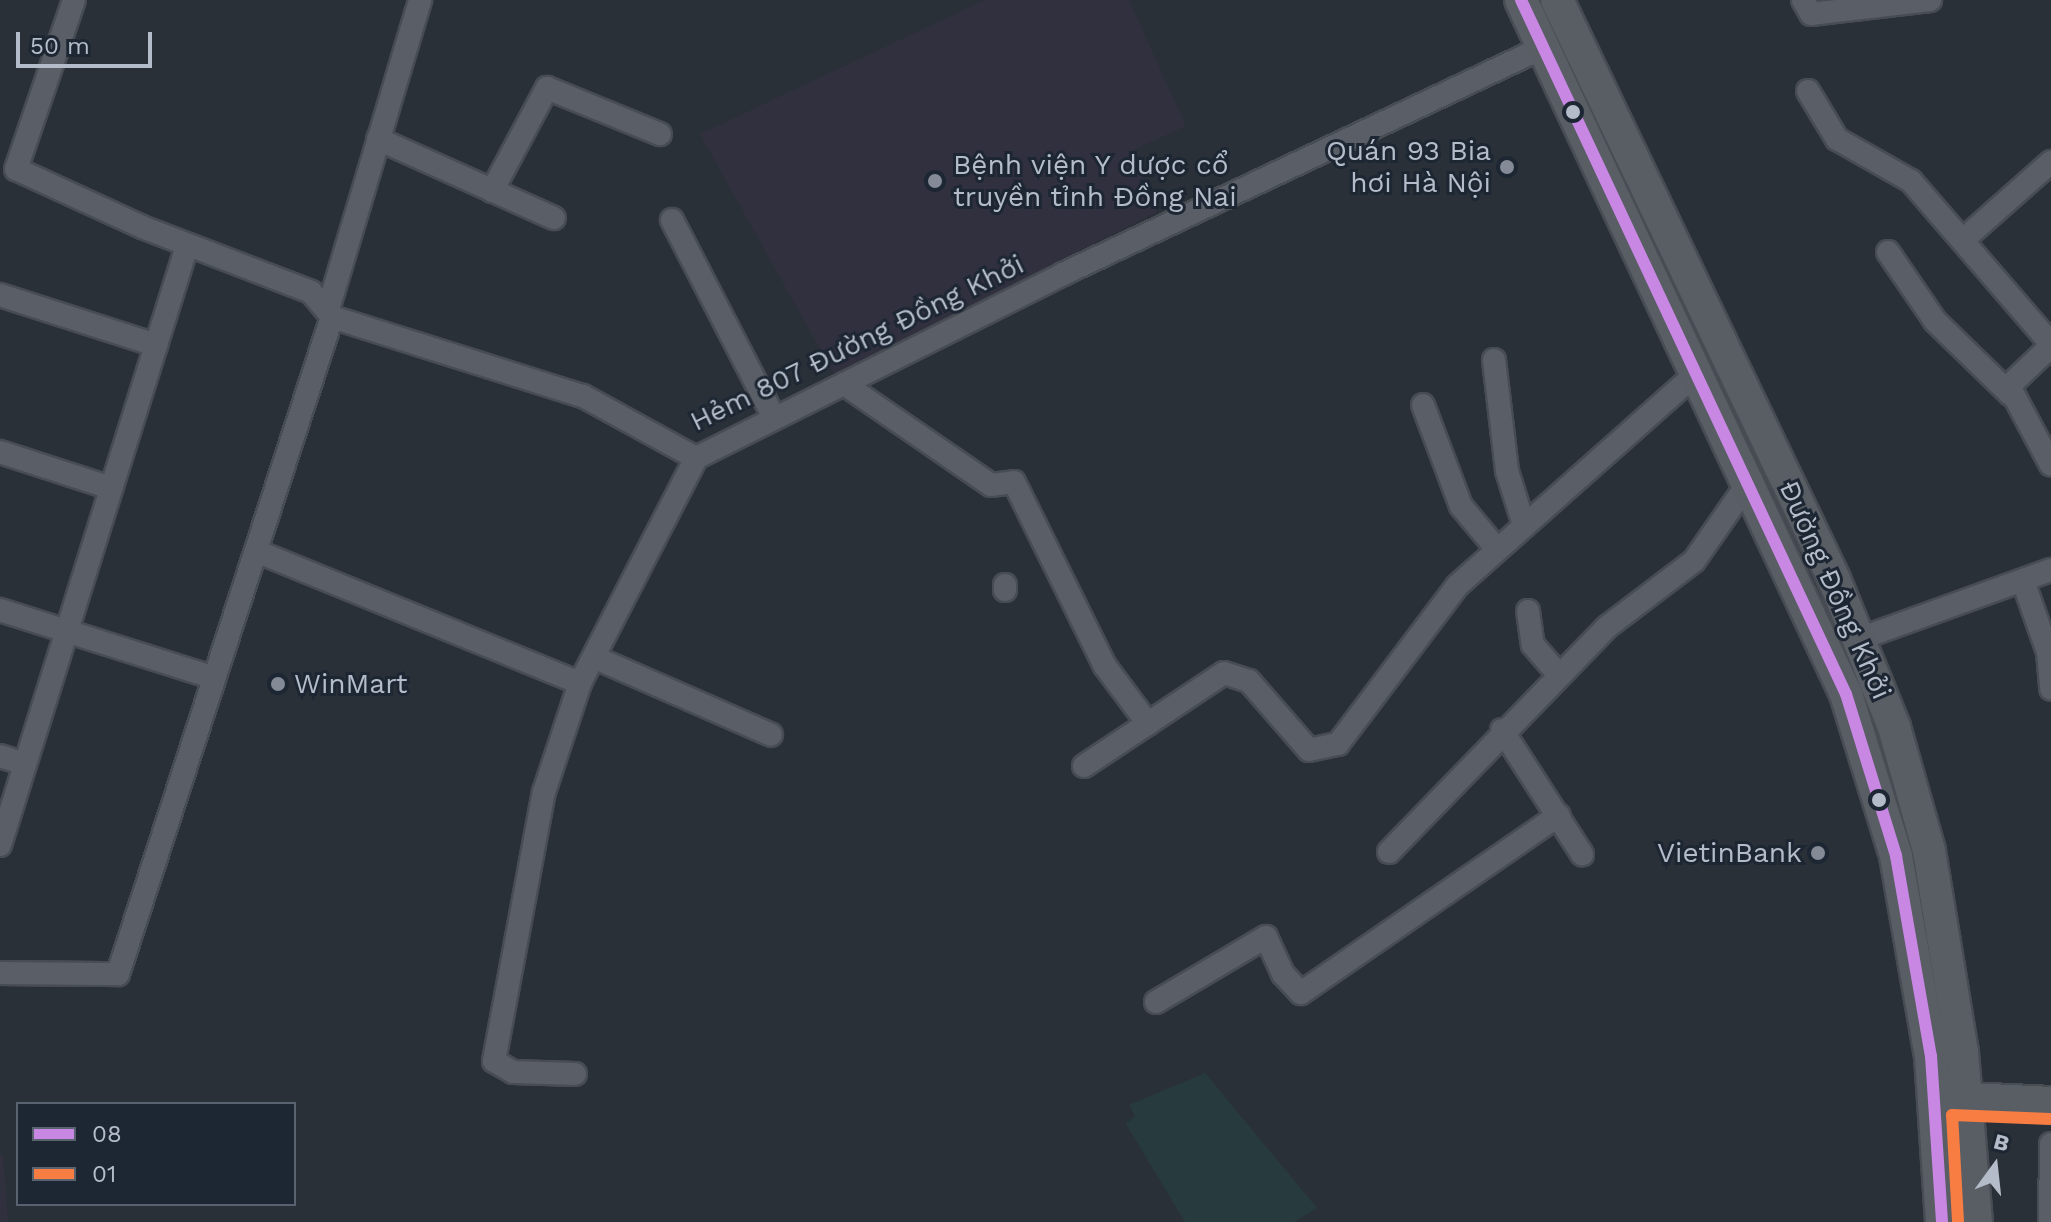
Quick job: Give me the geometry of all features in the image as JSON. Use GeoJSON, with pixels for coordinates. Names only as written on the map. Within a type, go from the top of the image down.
{"type":"FeatureCollection","features":[{"type":"Feature","properties":{"kind":"main road","name":"Đường Đồng Khởi"},"geometry":{"type":"LineString","coordinates":[[1521,0],[1560,40],[1859,639],[1929,851],[1967,1099],[1976,1222]]}},
{"type":"Feature","properties":{"kind":"main road","name":"Đường Đồng Khởi"},"geometry":{"type":"LineString","coordinates":[[1557,0],[1560,40],[1699,371],[1751,479],[1846,694],[1874,781],[1896,856],[1935,1098],[1942,1222]]}},
{"type":"Feature","properties":{"kind":"main road"},"geometry":{"type":"LineString","coordinates":[[1935,1098],[2051,1103]]}},
{"type":"Feature","properties":{"kind":"street","name":"Hẻm 807 Đường Đồng Khởi"},"geometry":{"type":"LineString","coordinates":[[74,0],[16,169],[187,246],[303,288],[331,312],[583,396],[696,458],[773,416],[1560,40]]}},
{"type":"Feature","properties":{"kind":"street"},"geometry":{"type":"LineString","coordinates":[[0,973],[118,974],[331,312],[420,0]]}},
{"type":"Feature","properties":{"kind":"street"},"geometry":{"type":"LineString","coordinates":[[1803,0],[1811,14],[1930,0]]}},
{"type":"Feature","properties":{"kind":"street"},"geometry":{"type":"LineString","coordinates":[[492,191],[547,88],[660,134]]}},
{"type":"Feature","properties":{"kind":"street"},"geometry":{"type":"LineString","coordinates":[[1808,91],[1837,139],[1911,181],[2051,345],[2013,377],[2011,395]]}},
{"type":"Feature","properties":{"kind":"street"},"geometry":{"type":"LineString","coordinates":[[378,139],[554,218]]}},
{"type":"Feature","properties":{"kind":"street"},"geometry":{"type":"LineString","coordinates":[[1963,240],[2051,162]]}},
{"type":"Feature","properties":{"kind":"street"},"geometry":{"type":"LineString","coordinates":[[672,220],[773,416]]}},
{"type":"Feature","properties":{"kind":"street"},"geometry":{"type":"LineString","coordinates":[[0,845],[187,246]]}},
{"type":"Feature","properties":{"kind":"street"},"geometry":{"type":"LineString","coordinates":[[1888,252],[1935,321],[2011,395],[2051,465]]}},
{"type":"Feature","properties":{"kind":"street"},"geometry":{"type":"LineString","coordinates":[[0,295],[156,345]]}},
{"type":"Feature","properties":{"kind":"street"},"geometry":{"type":"LineString","coordinates":[[1494,360],[1507,471],[1523,522]]}},
{"type":"Feature","properties":{"kind":"street"},"geometry":{"type":"LineString","coordinates":[[1084,766],[1212,678],[1237,673],[1309,750],[1338,744],[1458,585],[1523,522],[1699,371]]}},
{"type":"Feature","properties":{"kind":"street"},"geometry":{"type":"LineString","coordinates":[[844,384],[991,485],[1014,482],[1105,666],[1148,724]]}},
{"type":"Feature","properties":{"kind":"street"},"geometry":{"type":"LineString","coordinates":[[1423,405],[1461,506],[1496,548]]}},
{"type":"Feature","properties":{"kind":"street"},"geometry":{"type":"LineString","coordinates":[[0,452],[111,488]]}},
{"type":"Feature","properties":{"kind":"street"},"geometry":{"type":"LineString","coordinates":[[575,1074],[513,1072],[494,1061],[544,792],[580,683],[596,658],[696,458]]}},
{"type":"Feature","properties":{"kind":"street"},"geometry":{"type":"LineString","coordinates":[[1389,852],[1461,784],[1502,730],[1558,674],[1694,561],[1751,479]]}},
{"type":"Feature","properties":{"kind":"street"},"geometry":{"type":"LineString","coordinates":[[256,551],[580,683]]}},
{"type":"Feature","properties":{"kind":"street"},"geometry":{"type":"LineString","coordinates":[[1859,639],[2051,570]]}},
{"type":"Feature","properties":{"kind":"street"},"geometry":{"type":"LineString","coordinates":[[2023,581],[2048,652],[2051,689]]}},
{"type":"Feature","properties":{"kind":"street"},"geometry":{"type":"LineString","coordinates":[[0,610],[215,678]]}},
{"type":"Feature","properties":{"kind":"street"},"geometry":{"type":"LineString","coordinates":[[1528,611],[1533,645],[1558,674]]}},
{"type":"Feature","properties":{"kind":"street"},"geometry":{"type":"LineString","coordinates":[[596,658],[771,735]]}},
{"type":"Feature","properties":{"kind":"street"},"geometry":{"type":"LineString","coordinates":[[1502,730],[1582,854]]}},
{"type":"Feature","properties":{"kind":"street"},"geometry":{"type":"LineString","coordinates":[[0,756],[25,764]]}},
{"type":"Feature","properties":{"kind":"street"},"geometry":{"type":"LineString","coordinates":[[1156,1002],[1266,937],[1283,974],[1301,993],[1559,815]]}},
{"type":"Feature","properties":{"kind":"street"},"geometry":{"type":"LineString","coordinates":[[2050,1222],[2051,1144]]}},
{"type":"Feature","properties":{"kind":"shaded area","name":"Bệnh viện Y dược cổ truyền tỉnh Đồng Nai"},"geometry":{"type":"Polygon","coordinates":[[[985,0],[1129,0],[1186,126],[1131,151],[1157,212],[834,374],[700,134],[985,0]]]}},
{"type":"Feature","properties":{"kind":"shaded area"},"geometry":{"type":"Polygon","coordinates":[[[0,1154],[3,1156],[8,1222],[0,1222],[0,1154]]]}},
{"type":"Feature","properties":{"kind":"green space"},"geometry":{"type":"Polygon","coordinates":[[[1205,1073],[1317,1208],[1294,1222],[1185,1222],[1126,1124],[1135,1116],[1129,1105],[1205,1073]]]}},
{"type":"Feature","properties":{"kind":"transit line","name":"08"},"geometry":{"type":"LineString","coordinates":[[1521,0],[1846,694],[1896,856],[1931,1056],[1942,1222]]}},
{"type":"Feature","properties":{"kind":"transit line","name":"01"},"geometry":{"type":"LineString","coordinates":[[1958,1221],[1952,1115],[2050,1119]]}},
{"type":"Feature","properties":{"kind":"place","name":"Quán 93 Bia hơi Hà Nội"},"geometry":{"type":"Point","coordinates":[1507,167]}},
{"type":"Feature","properties":{"kind":"place","name":"Bệnh viện Y dược cổ truyền tỉnh Đồng Nai"},"geometry":{"type":"Point","coordinates":[935,181]}},
{"type":"Feature","properties":{"kind":"place","name":"WinMart"},"geometry":{"type":"Point","coordinates":[278,684]}},
{"type":"Feature","properties":{"kind":"place","name":"VietinBank"},"geometry":{"type":"Point","coordinates":[1818,853]}}]}
